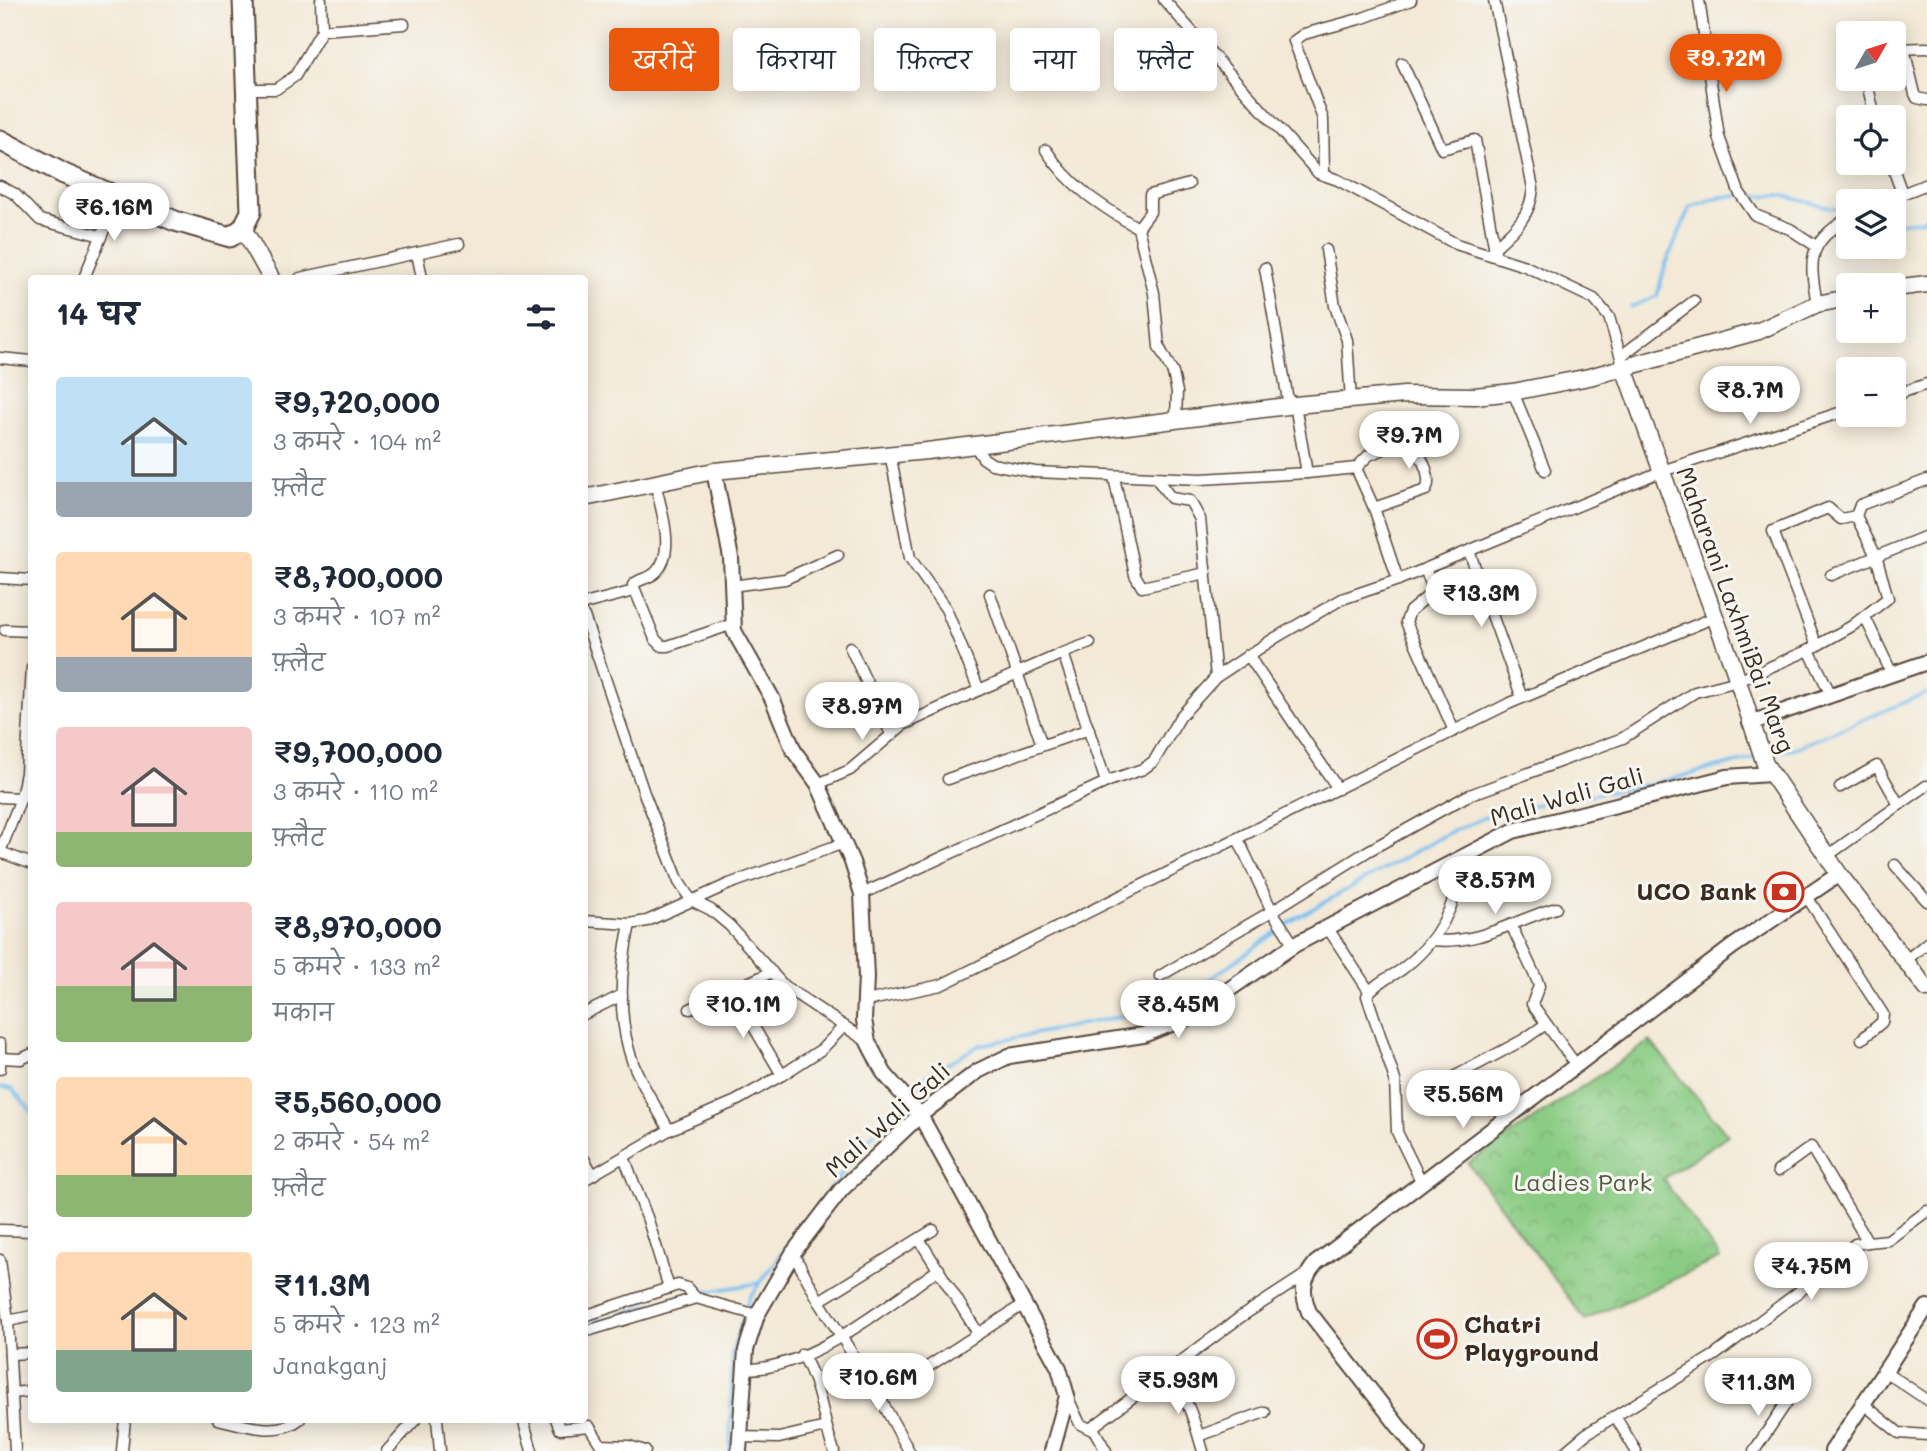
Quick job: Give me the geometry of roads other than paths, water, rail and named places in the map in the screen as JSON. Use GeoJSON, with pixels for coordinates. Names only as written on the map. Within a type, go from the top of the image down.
{"type":"FeatureCollection","features":[{"type":"Feature","properties":{"kind":"highway"},"geometry":{"type":"LineString","coordinates":[[8,146],[118,196],[209,233],[230,237],[243,228],[251,212],[243,0]]}},
{"type":"Feature","properties":{"kind":"main road"},"geometry":{"type":"LineString","coordinates":[[243,228],[269,275]]}},
{"type":"Feature","properties":{"kind":"main road"},"geometry":{"type":"LineString","coordinates":[[1906,287],[1927,284]]}},
{"type":"Feature","properties":{"kind":"main road"},"geometry":{"type":"LineString","coordinates":[[588,497],[714,471],[974,445],[1176,418],[1404,395],[1475,396],[1513,392],[1623,362],[1759,331],[1817,304],[1836,300]]}},
{"type":"Feature","properties":{"kind":"main road","name":"Maharani LaxhmiBai Marg"},"geometry":{"type":"LineString","coordinates":[[1623,362],[1768,769],[1839,874],[1905,961],[1925,982]]}},
{"type":"Feature","properties":{"kind":"street"},"geometry":{"type":"LineString","coordinates":[[246,89],[276,89],[295,76],[323,30],[321,0]]}},
{"type":"Feature","properties":{"kind":"street"},"geometry":{"type":"LineString","coordinates":[[1164,0],[1318,173],[1456,244],[1495,252],[1594,299],[1604,307],[1609,317],[1623,362],[1694,301]]}},
{"type":"Feature","properties":{"kind":"street"},"geometry":{"type":"LineString","coordinates":[[1324,174],[1323,119],[1294,41],[1304,34],[1363,19],[1411,0]]}},
{"type":"Feature","properties":{"kind":"street"},"geometry":{"type":"LineString","coordinates":[[1494,0],[1533,188],[1532,203],[1526,214],[1495,252]]}},
{"type":"Feature","properties":{"kind":"street"},"geometry":{"type":"LineString","coordinates":[[1699,0],[1719,137],[1741,196],[1755,215],[1790,229],[1816,246]]}},
{"type":"Feature","properties":{"kind":"street"},"geometry":{"type":"LineString","coordinates":[[323,30],[404,24]]}},
{"type":"Feature","properties":{"kind":"street"},"geometry":{"type":"LineString","coordinates":[[1906,49],[1927,48]]}},
{"type":"Feature","properties":{"kind":"street"},"geometry":{"type":"LineString","coordinates":[[1402,63],[1442,149],[1475,140],[1495,252]]}},
{"type":"Feature","properties":{"kind":"street"},"geometry":{"type":"LineString","coordinates":[[1906,69],[1917,98],[1927,100]]}},
{"type":"Feature","properties":{"kind":"street"},"geometry":{"type":"LineString","coordinates":[[0,131],[8,146]]}},
{"type":"Feature","properties":{"kind":"street"},"geometry":{"type":"LineString","coordinates":[[1046,150],[1062,175],[1071,183],[1138,228],[1154,293],[1159,347],[1175,382],[1176,418]]}},
{"type":"Feature","properties":{"kind":"street"},"geometry":{"type":"LineString","coordinates":[[1138,228],[1150,212],[1150,195],[1189,184]]}},
{"type":"Feature","properties":{"kind":"street"},"geometry":{"type":"LineString","coordinates":[[1906,192],[1927,184]]}},
{"type":"Feature","properties":{"kind":"street"},"geometry":{"type":"LineString","coordinates":[[0,186],[15,194],[40,219],[101,236]]}},
{"type":"Feature","properties":{"kind":"street"},"geometry":{"type":"LineString","coordinates":[[85,275],[118,196]]}},
{"type":"Feature","properties":{"kind":"street"},"geometry":{"type":"LineString","coordinates":[[1817,304],[1811,271],[1816,246],[1824,235],[1836,226]]}},
{"type":"Feature","properties":{"kind":"street"},"geometry":{"type":"LineString","coordinates":[[314,275],[459,244]]}},
{"type":"Feature","properties":{"kind":"street"},"geometry":{"type":"LineString","coordinates":[[1326,250],[1335,306],[1347,340],[1351,401]]}},
{"type":"Feature","properties":{"kind":"street"},"geometry":{"type":"LineString","coordinates":[[417,253],[421,275]]}},
{"type":"Feature","properties":{"kind":"street"},"geometry":{"type":"LineString","coordinates":[[1265,268],[1307,473]]}},
{"type":"Feature","properties":{"kind":"street"},"geometry":{"type":"LineString","coordinates":[[0,358],[28,361]]}},
{"type":"Feature","properties":{"kind":"street"},"geometry":{"type":"LineString","coordinates":[[1906,391],[1927,384]]}},
{"type":"Feature","properties":{"kind":"street"},"geometry":{"type":"LineString","coordinates":[[1513,392],[1545,470]]}},
{"type":"Feature","properties":{"kind":"street"},"geometry":{"type":"LineString","coordinates":[[862,894],[1107,782],[1143,769],[1154,761],[1180,717],[1216,677],[1342,599],[1398,580],[1662,471],[1836,414]]}},
{"type":"Feature","properties":{"kind":"street"},"geometry":{"type":"LineString","coordinates":[[974,445],[983,458],[1000,467],[1156,478],[1307,473],[1356,468],[1369,455],[1401,442],[1413,447],[1427,473],[1429,484],[1426,490],[1374,508]]}},
{"type":"Feature","properties":{"kind":"street"},"geometry":{"type":"LineString","coordinates":[[890,453],[910,558],[946,609],[979,690]]}},
{"type":"Feature","properties":{"kind":"street"},"geometry":{"type":"LineString","coordinates":[[1356,468],[1374,508],[1398,580]]}},
{"type":"Feature","properties":{"kind":"street"},"geometry":{"type":"LineString","coordinates":[[714,471],[729,549],[733,624],[739,643],[772,698],[794,751],[818,784],[844,843],[862,894],[868,1042],[884,1073],[920,1115],[1059,1368],[1067,1395],[1085,1429],[1093,1427],[1242,1316],[1305,1275],[1316,1263],[1732,947],[1839,874]]}},
{"type":"Feature","properties":{"kind":"street"},"geometry":{"type":"LineString","coordinates":[[1114,477],[1135,575],[1142,587],[1206,573]]}},
{"type":"Feature","properties":{"kind":"street"},"geometry":{"type":"LineString","coordinates":[[1156,478],[1171,498],[1184,499],[1194,507],[1200,519],[1216,677]]}},
{"type":"Feature","properties":{"kind":"street"},"geometry":{"type":"LineString","coordinates":[[1160,976],[1368,851],[1467,796],[1623,738],[1695,692],[1738,681],[1813,648],[1865,617],[1888,598],[1876,556],[1856,516],[1860,505],[1927,480]]}},
{"type":"Feature","properties":{"kind":"street"},"geometry":{"type":"LineString","coordinates":[[655,482],[665,532],[663,562],[653,575],[635,582],[634,591],[655,639],[662,646],[733,624]]}},
{"type":"Feature","properties":{"kind":"street"},"geometry":{"type":"LineString","coordinates":[[1831,695],[1773,531],[1828,508],[1841,519],[1856,516]]}},
{"type":"Feature","properties":{"kind":"street"},"geometry":{"type":"LineString","coordinates":[[1831,575],[1927,536]]}},
{"type":"Feature","properties":{"kind":"street"},"geometry":{"type":"LineString","coordinates":[[1469,551],[1522,698]]}},
{"type":"Feature","properties":{"kind":"street"},"geometry":{"type":"LineString","coordinates":[[731,586],[785,579],[838,555]]}},
{"type":"Feature","properties":{"kind":"street"},"geometry":{"type":"LineString","coordinates":[[1425,569],[1434,591],[1410,611],[1406,622],[1454,731]]}},
{"type":"Feature","properties":{"kind":"street"},"geometry":{"type":"LineString","coordinates":[[0,578],[28,580]]}},
{"type":"Feature","properties":{"kind":"street"},"geometry":{"type":"LineString","coordinates":[[588,603],[634,591]]}},
{"type":"Feature","properties":{"kind":"street"},"geometry":{"type":"LineString","coordinates":[[990,594],[1042,745]]}},
{"type":"Feature","properties":{"kind":"street"},"geometry":{"type":"LineString","coordinates":[[866,1001],[941,985],[1522,698],[1715,617]]}},
{"type":"Feature","properties":{"kind":"street"},"geometry":{"type":"LineString","coordinates":[[1865,617],[1892,674]]}},
{"type":"Feature","properties":{"kind":"street"},"geometry":{"type":"LineString","coordinates":[[588,628],[644,793],[679,882],[691,900],[730,926],[784,986],[868,1042]]}},
{"type":"Feature","properties":{"kind":"street"},"geometry":{"type":"LineString","coordinates":[[5,630],[28,631]]}},
{"type":"Feature","properties":{"kind":"street"},"geometry":{"type":"LineString","coordinates":[[818,784],[850,770],[903,725],[1017,671],[1090,643]]}},
{"type":"Feature","properties":{"kind":"street"},"geometry":{"type":"LineString","coordinates":[[850,647],[891,734]]}},
{"type":"Feature","properties":{"kind":"street"},"geometry":{"type":"LineString","coordinates":[[1063,653],[1107,782]]}},
{"type":"Feature","properties":{"kind":"street"},"geometry":{"type":"LineString","coordinates":[[1248,655],[1338,789]]}},
{"type":"Feature","properties":{"kind":"street"},"geometry":{"type":"LineString","coordinates":[[1753,730],[1831,695],[1927,662]]}},
{"type":"Feature","properties":{"kind":"street"},"geometry":{"type":"LineString","coordinates":[[948,779],[1089,729]]}},
{"type":"Feature","properties":{"kind":"street"},"geometry":{"type":"LineString","coordinates":[[1840,787],[1877,766],[1899,805]]}},
{"type":"Feature","properties":{"kind":"street","name":"Mali Wali Gali"},"geometry":{"type":"LineString","coordinates":[[739,1444],[744,1369],[752,1313],[841,1190],[920,1115],[978,1071],[1009,1055],[1143,1035],[1189,1017],[1290,939],[1328,927],[1495,839],[1535,824],[1768,769]]}},
{"type":"Feature","properties":{"kind":"street"},"geometry":{"type":"LineString","coordinates":[[28,776],[0,852],[28,862]]}},
{"type":"Feature","properties":{"kind":"street"},"geometry":{"type":"LineString","coordinates":[[1827,856],[1926,786]]}},
{"type":"Feature","properties":{"kind":"street"},"geometry":{"type":"LineString","coordinates":[[0,797],[21,798]]}},
{"type":"Feature","properties":{"kind":"street"},"geometry":{"type":"LineString","coordinates":[[1238,839],[1272,911],[1290,939]]}},
{"type":"Feature","properties":{"kind":"street"},"geometry":{"type":"LineString","coordinates":[[588,921],[630,924],[665,914],[691,900],[844,843]]}},
{"type":"Feature","properties":{"kind":"street"},"geometry":{"type":"LineString","coordinates":[[1369,991],[1411,962],[1433,940],[1459,883],[1458,859]]}},
{"type":"Feature","properties":{"kind":"street"},"geometry":{"type":"LineString","coordinates":[[1895,865],[1927,901]]}},
{"type":"Feature","properties":{"kind":"street"},"geometry":{"type":"LineString","coordinates":[[1807,897],[1883,1014],[1882,1023],[1862,1039]]}},
{"type":"Feature","properties":{"kind":"street"},"geometry":{"type":"LineString","coordinates":[[1433,940],[1463,942],[1512,927],[1534,915],[1556,908]]}},
{"type":"Feature","properties":{"kind":"street"},"geometry":{"type":"LineString","coordinates":[[630,924],[621,969],[628,1046],[634,1065],[669,1130]]}},
{"type":"Feature","properties":{"kind":"street"},"geometry":{"type":"LineString","coordinates":[[1328,927],[1369,991],[1367,1004],[1395,1080],[1397,1132],[1422,1183]]}},
{"type":"Feature","properties":{"kind":"street"},"geometry":{"type":"LineString","coordinates":[[1512,927],[1539,986],[1532,1004],[1576,1065]]}},
{"type":"Feature","properties":{"kind":"street"},"geometry":{"type":"LineString","coordinates":[[1905,961],[1927,943]]}},
{"type":"Feature","properties":{"kind":"street"},"geometry":{"type":"LineString","coordinates":[[690,1009],[772,972]]}},
{"type":"Feature","properties":{"kind":"street"},"geometry":{"type":"LineString","coordinates":[[732,990],[782,1075]]}},
{"type":"Feature","properties":{"kind":"street"},"geometry":{"type":"LineString","coordinates":[[588,1012],[622,995]]}},
{"type":"Feature","properties":{"kind":"street"},"geometry":{"type":"LineString","coordinates":[[1437,1086],[1523,1040],[1546,1024]]}},
{"type":"Feature","properties":{"kind":"street"},"geometry":{"type":"LineString","coordinates":[[589,1177],[669,1130],[736,1101],[782,1075],[822,1049],[844,1026]]}},
{"type":"Feature","properties":{"kind":"street"},"geometry":{"type":"LineString","coordinates":[[0,1044],[0,1069]]}},
{"type":"Feature","properties":{"kind":"street"},"geometry":{"type":"LineString","coordinates":[[1,1060],[28,1056]]}},
{"type":"Feature","properties":{"kind":"street"},"geometry":{"type":"LineString","coordinates":[[1778,1171],[1811,1147],[1868,1242]]}},
{"type":"Feature","properties":{"kind":"street"},"geometry":{"type":"LineString","coordinates":[[624,1157],[648,1220],[669,1288]]}},
{"type":"Feature","properties":{"kind":"street"},"geometry":{"type":"LineString","coordinates":[[1566,1451],[1615,1416],[1715,1354],[1805,1287],[1855,1244],[1888,1240],[1927,1211]]}},
{"type":"Feature","properties":{"kind":"street"},"geometry":{"type":"LineString","coordinates":[[0,1230],[28,1231]]}},
{"type":"Feature","properties":{"kind":"street"},"geometry":{"type":"LineString","coordinates":[[819,1301],[933,1230]]}},
{"type":"Feature","properties":{"kind":"street"},"geometry":{"type":"LineString","coordinates":[[919,1239],[978,1333]]}},
{"type":"Feature","properties":{"kind":"street"},"geometry":{"type":"LineString","coordinates":[[793,1253],[909,1451]]}},
{"type":"Feature","properties":{"kind":"street"},"geometry":{"type":"LineString","coordinates":[[0,1260],[8,1321],[15,1451]]}},
{"type":"Feature","properties":{"kind":"street"},"geometry":{"type":"LineString","coordinates":[[744,1369],[777,1366],[841,1336],[939,1269]]}},
{"type":"Feature","properties":{"kind":"street"},"geometry":{"type":"LineString","coordinates":[[1305,1275],[1304,1299],[1309,1312],[1418,1451]]}},
{"type":"Feature","properties":{"kind":"street"},"geometry":{"type":"LineString","coordinates":[[588,1315],[678,1285],[692,1294],[752,1313]]}},
{"type":"Feature","properties":{"kind":"street"},"geometry":{"type":"LineString","coordinates":[[588,1331],[692,1294]]}},
{"type":"Feature","properties":{"kind":"street"},"geometry":{"type":"LineString","coordinates":[[880,1398],[1024,1304]]}},
{"type":"Feature","properties":{"kind":"street"},"geometry":{"type":"LineString","coordinates":[[1832,1451],[1882,1370],[1927,1307]]}},
{"type":"Feature","properties":{"kind":"street"},"geometry":{"type":"LineString","coordinates":[[8,1321],[28,1317]]}},
{"type":"Feature","properties":{"kind":"street"},"geometry":{"type":"LineString","coordinates":[[10,1354],[28,1353]]}},
{"type":"Feature","properties":{"kind":"street"},"geometry":{"type":"LineString","coordinates":[[803,1354],[820,1389],[826,1427],[834,1451]]}},
{"type":"Feature","properties":{"kind":"street"},"geometry":{"type":"LineString","coordinates":[[1882,1370],[1927,1400]]}},
{"type":"Feature","properties":{"kind":"street"},"geometry":{"type":"LineString","coordinates":[[1166,1373],[1190,1405],[1203,1451]]}},
{"type":"Feature","properties":{"kind":"street"},"geometry":{"type":"LineString","coordinates":[[12,1393],[28,1391]]}},
{"type":"Feature","properties":{"kind":"street"},"geometry":{"type":"LineString","coordinates":[[1052,1451],[1067,1395]]}},
{"type":"Feature","properties":{"kind":"street"},"geometry":{"type":"LineString","coordinates":[[1755,1451],[1787,1402]]}},
{"type":"Feature","properties":{"kind":"street"},"geometry":{"type":"LineString","coordinates":[[1861,1402],[1899,1433],[1927,1435]]}},
{"type":"Feature","properties":{"kind":"street"},"geometry":{"type":"LineString","coordinates":[[1199,1436],[1265,1412]]}},
{"type":"Feature","properties":{"kind":"street"},"geometry":{"type":"LineString","coordinates":[[1615,1416],[1636,1451]]}},
{"type":"Feature","properties":{"kind":"street"},"geometry":{"type":"LineString","coordinates":[[122,1451],[125,1423]]}},
{"type":"Feature","properties":{"kind":"street"},"geometry":{"type":"LineString","coordinates":[[242,1423],[271,1428],[293,1423]]}},
{"type":"Feature","properties":{"kind":"street"},"geometry":{"type":"LineString","coordinates":[[387,1451],[412,1423]]}},
{"type":"Feature","properties":{"kind":"street"},"geometry":{"type":"LineString","coordinates":[[437,1423],[440,1451]]}},
{"type":"Feature","properties":{"kind":"street"},"geometry":{"type":"LineString","coordinates":[[524,1423],[532,1451]]}},
{"type":"Feature","properties":{"kind":"street"},"geometry":{"type":"LineString","coordinates":[[558,1423],[560,1429],[590,1426],[601,1448],[629,1446],[645,1451]]}},
{"type":"Feature","properties":{"kind":"street"},"geometry":{"type":"LineString","coordinates":[[739,1444],[826,1427]]}},
{"type":"Feature","properties":{"kind":"street"},"geometry":{"type":"LineString","coordinates":[[1093,1427],[1106,1451]]}},
{"type":"Feature","properties":{"kind":"waterway"},"geometry":{"type":"LineString","coordinates":[[1746,196],[1780,195],[1836,209]]}},
{"type":"Feature","properties":{"kind":"waterway"},"geometry":{"type":"LineString","coordinates":[[1631,307],[1657,296],[1665,266],[1690,207],[1719,197],[1738,196]]}},
{"type":"Feature","properties":{"kind":"waterway"},"geometry":{"type":"LineString","coordinates":[[1906,222],[1920,221],[1927,216]]}},
{"type":"Feature","properties":{"kind":"waterway"},"geometry":{"type":"LineString","coordinates":[[1766,755],[1795,748],[1927,693]]}},
{"type":"Feature","properties":{"kind":"waterway"},"geometry":{"type":"LineString","coordinates":[[910,1095],[928,1075],[980,1045],[1172,1006],[1296,918],[1449,833],[1499,811],[1651,784],[1759,757]]}},
{"type":"Feature","properties":{"kind":"waterway"},"geometry":{"type":"LineString","coordinates":[[0,1087],[12,1089],[28,1107]]}},
{"type":"Feature","properties":{"kind":"waterway"},"geometry":{"type":"LineString","coordinates":[[730,1451],[732,1353],[749,1298],[859,1150],[904,1100]]}},
{"type":"Feature","properties":{"kind":"waterway"},"geometry":{"type":"LineString","coordinates":[[588,1325],[681,1296],[759,1283]]}},
{"type":"Feature","properties":{"kind":"place","name":"UCO Bank"},"geometry":{"type":"Point","coordinates":[1784,892]}},
{"type":"Feature","properties":{"kind":"place","name":"Chatri Playground"},"geometry":{"type":"Point","coordinates":[1437,1339]}},
{"type":"Feature","properties":{"kind":"park label","name":"Ladies Park"},"geometry":{"type":"Point","coordinates":[1583,1183]}}]}
